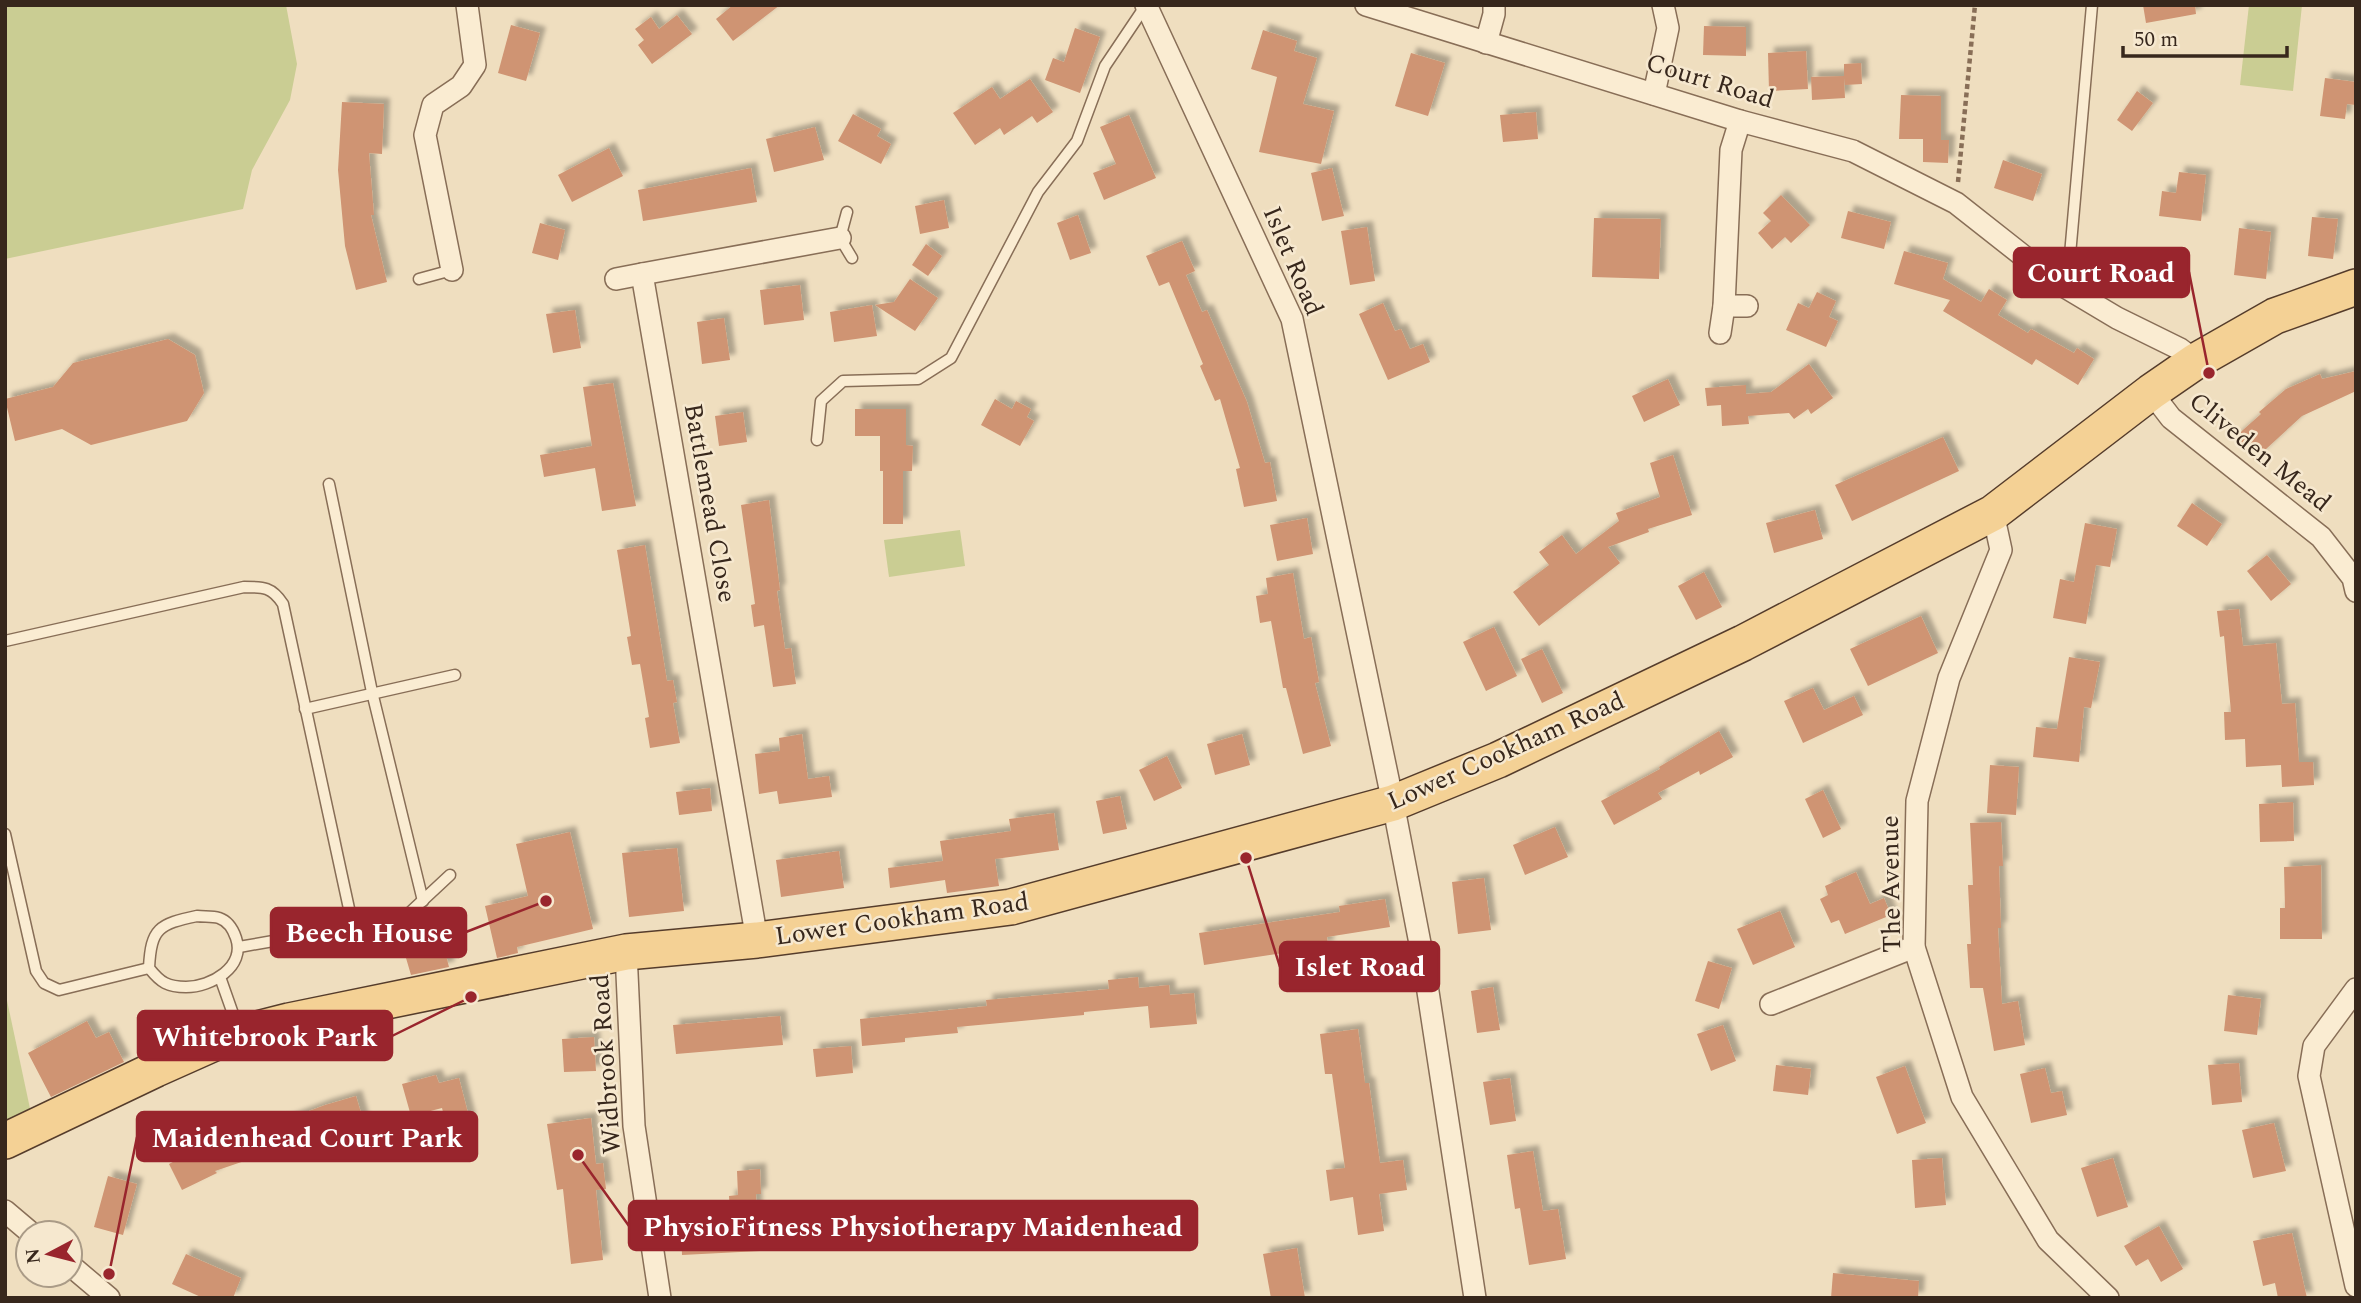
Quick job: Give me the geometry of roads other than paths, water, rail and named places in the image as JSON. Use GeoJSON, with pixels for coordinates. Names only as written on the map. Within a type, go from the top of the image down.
{"type":"FeatureCollection","features":[{"type":"Feature","properties":{"kind":"main road","name":"Lower Cookham Road"},"geometry":{"type":"LineString","coordinates":[[5,1141],[156,1069],[240,1034],[289,1021],[626,952],[757,940],[1011,907],[1394,803],[1498,760],[1719,655],[1993,513],[2151,392],[2196,361],[2275,316],[2356,287]]}},
{"type":"Feature","properties":{"kind":"street"},"geometry":{"type":"LineString","coordinates":[[452,270],[425,135],[433,105],[461,86],[475,65],[467,5]]}},
{"type":"Feature","properties":{"kind":"street","name":"Islet Road"},"geometry":{"type":"LineString","coordinates":[[1146,5],[1292,319],[1394,803],[1423,959],[1475,1298]]}},
{"type":"Feature","properties":{"kind":"street","name":"Court Road"},"geometry":{"type":"LineString","coordinates":[[1366,5],[1740,121],[1853,150],[1956,203],[2067,289],[2117,318],[2180,349],[2196,361]]}},
{"type":"Feature","properties":{"kind":"street"},"geometry":{"type":"LineString","coordinates":[[1486,43],[1494,5]]}},
{"type":"Feature","properties":{"kind":"street"},"geometry":{"type":"LineString","coordinates":[[1654,94],[1668,29],[1663,5]]}},
{"type":"Feature","properties":{"kind":"street"},"geometry":{"type":"LineString","coordinates":[[1720,334],[1724,306],[1731,150],[1740,121]]}},
{"type":"Feature","properties":{"kind":"street"},"geometry":{"type":"LineString","coordinates":[[616,279],[840,238]]}},
{"type":"Feature","properties":{"kind":"street","name":"Battlemead Close"},"geometry":{"type":"LineString","coordinates":[[642,274],[757,940]]}},
{"type":"Feature","properties":{"kind":"street"},"geometry":{"type":"LineString","coordinates":[[1724,306],[1747,306]]}},
{"type":"Feature","properties":{"kind":"street","name":"Cliveden Mead"},"geometry":{"type":"LineString","coordinates":[[2151,392],[2171,418],[2321,537],[2353,578],[2356,591]]}},
{"type":"Feature","properties":{"kind":"street","name":"The Avenue"},"geometry":{"type":"LineString","coordinates":[[1993,513],[2001,550],[1949,678],[1917,801],[1914,947],[1962,1097],[2048,1240],[2108,1298]]}},
{"type":"Feature","properties":{"kind":"street"},"geometry":{"type":"LineString","coordinates":[[1771,1004],[1914,947]]}},
{"type":"Feature","properties":{"kind":"street","name":"Widbrook Road"},"geometry":{"type":"LineString","coordinates":[[626,952],[634,1126],[660,1298]]}},
{"type":"Feature","properties":{"kind":"street"},"geometry":{"type":"LineString","coordinates":[[2356,989],[2314,1046],[2309,1076],[2356,1286]]}},
{"type":"Feature","properties":{"kind":"street"},"geometry":{"type":"LineString","coordinates":[[84,1277],[109,1298]]}},
{"type":"Feature","properties":{"kind":"lane"},"geometry":{"type":"LineString","coordinates":[[817,440],[821,401],[843,381],[918,379],[951,358],[1038,192],[1077,141],[1105,66],[1146,5]]}},
{"type":"Feature","properties":{"kind":"lane"},"geometry":{"type":"LineString","coordinates":[[2067,289],[2092,5]]}},
{"type":"Feature","properties":{"kind":"lane"},"geometry":{"type":"LineString","coordinates":[[847,212],[840,238],[852,258]]}},
{"type":"Feature","properties":{"kind":"lane"},"geometry":{"type":"LineString","coordinates":[[419,279],[452,270]]}},
{"type":"Feature","properties":{"kind":"lane"},"geometry":{"type":"LineString","coordinates":[[329,484],[372,692],[423,901]]}},
{"type":"Feature","properties":{"kind":"lane"},"geometry":{"type":"LineString","coordinates":[[5,641],[244,587],[261,587],[276,593],[283,604],[353,927]]}},
{"type":"Feature","properties":{"kind":"lane"},"geometry":{"type":"LineString","coordinates":[[305,709],[455,675]]}},
{"type":"Feature","properties":{"kind":"lane"},"geometry":{"type":"LineString","coordinates":[[5,834],[36,971],[44,984],[60,990],[149,968]]}},
{"type":"Feature","properties":{"kind":"lane"},"geometry":{"type":"LineString","coordinates":[[239,947],[406,916],[450,875]]}},
{"type":"Feature","properties":{"kind":"lane"},"geometry":{"type":"LineString","coordinates":[[197,916],[218,918],[228,923],[239,947],[230,968],[220,977],[195,986],[165,984],[149,968],[150,943],[160,928],[197,916]]}},
{"type":"Feature","properties":{"kind":"lane"},"geometry":{"type":"LineString","coordinates":[[220,977],[240,1034]]}},
{"type":"Feature","properties":{"kind":"place","name":"Court Road"},"geometry":{"type":"Point","coordinates":[2209,373]}},
{"type":"Feature","properties":{"kind":"place","name":"Islet Road"},"geometry":{"type":"Point","coordinates":[1246,858]}},
{"type":"Feature","properties":{"kind":"place","name":"Beech House"},"geometry":{"type":"Point","coordinates":[546,901]}},
{"type":"Feature","properties":{"kind":"place","name":"Whitebrook Park"},"geometry":{"type":"Point","coordinates":[471,997]}},
{"type":"Feature","properties":{"kind":"place","name":"PhysioFitness Physiotherapy Maidenhead"},"geometry":{"type":"Point","coordinates":[578,1155]}},
{"type":"Feature","properties":{"kind":"place","name":"Maidenhead Court Park"},"geometry":{"type":"Point","coordinates":[109,1274]}}]}
